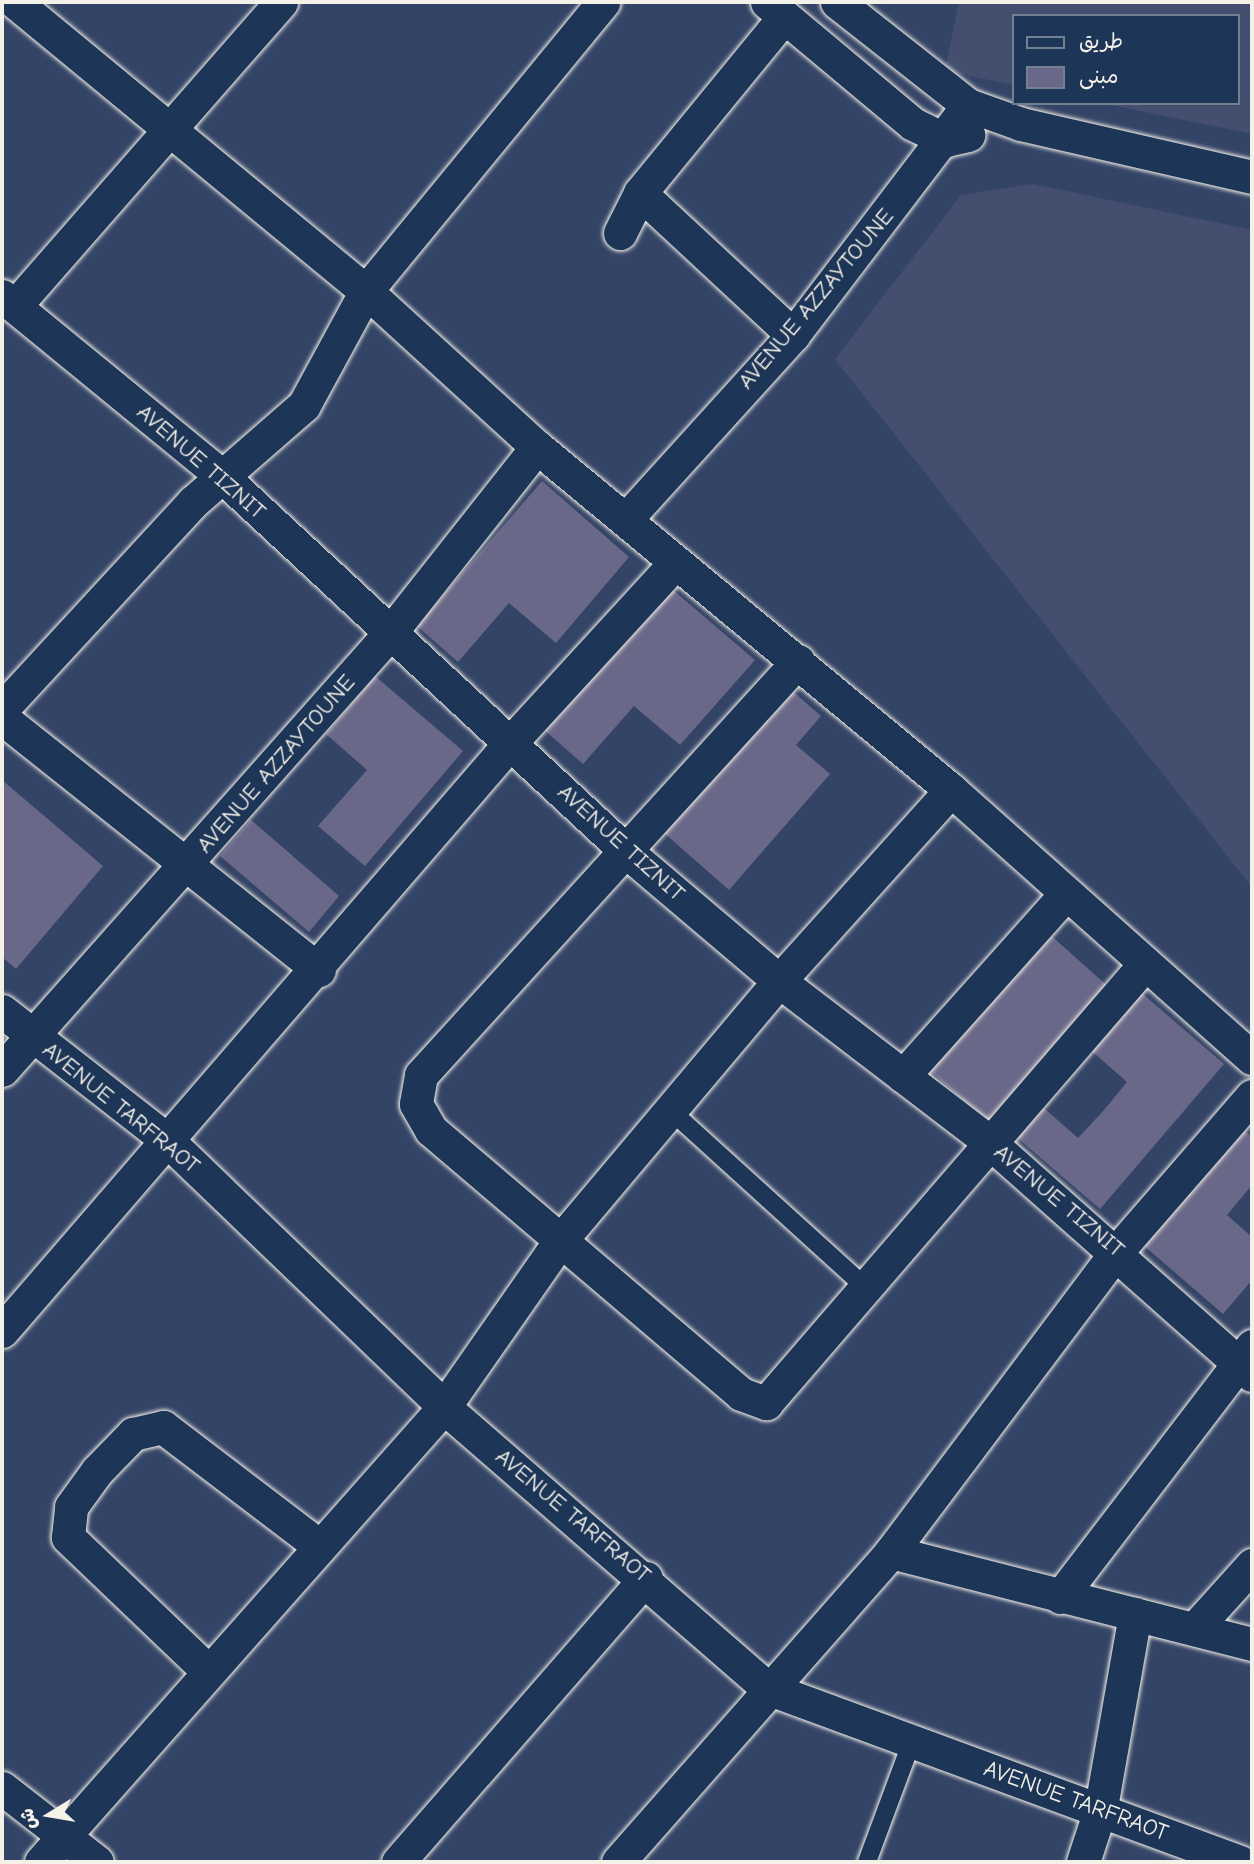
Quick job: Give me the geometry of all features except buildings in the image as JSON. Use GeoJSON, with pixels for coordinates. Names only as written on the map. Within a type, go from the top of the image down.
{"type":"FeatureCollection","features":[{"type":"Feature","properties":{"kind":"street"},"geometry":{"type":"LineString","coordinates":[[2,11],[9,2]]}},
{"type":"Feature","properties":{"kind":"street"},"geometry":{"type":"LineString","coordinates":[[15,2],[366,291],[537,446],[627,518],[674,562],[798,661],[951,790],[1144,965],[1252,1058]]}},
{"type":"Feature","properties":{"kind":"street"},"geometry":{"type":"LineString","coordinates":[[8,301],[281,2]]}},
{"type":"Feature","properties":{"kind":"street"},"geometry":{"type":"LineString","coordinates":[[2,709],[193,502],[224,478],[304,405],[366,291],[603,2]]}},
{"type":"Feature","properties":{"kind":"street"},"geometry":{"type":"LineString","coordinates":[[838,2],[968,105],[1021,124],[1252,177]]}},
{"type":"Feature","properties":{"kind":"street"},"geometry":{"type":"LineString","coordinates":[[620,233],[640,193],[776,9],[913,124],[946,140],[1021,124]]}},
{"type":"Feature","properties":{"kind":"street","name":"AVENUE AZZAYTOUNE"},"geometry":{"type":"LineString","coordinates":[[627,518],[793,335],[946,140],[968,105]]}},
{"type":"Feature","properties":{"kind":"street"},"geometry":{"type":"LineString","coordinates":[[640,193],[793,335]]}},
{"type":"Feature","properties":{"kind":"street","name":"AVENUE TIZNIT"},"geometry":{"type":"LineString","coordinates":[[8,301],[224,478],[627,852],[779,981],[988,1140],[1248,1360]]}},
{"type":"Feature","properties":{"kind":"street","name":"AVENUE AZZAYTOUNE"},"geometry":{"type":"LineString","coordinates":[[2,1070],[28,1033],[188,867],[390,633],[537,446]]}},
{"type":"Feature","properties":{"kind":"street"},"geometry":{"type":"LineString","coordinates":[[2,1331],[319,970],[511,742],[674,562]]}},
{"type":"Feature","properties":{"kind":"street"},"geometry":{"type":"LineString","coordinates":[[798,661],[415,1089],[420,1119],[560,1241],[761,1404],[776,1395],[988,1140],[1144,965]]}},
{"type":"Feature","properties":{"kind":"street"},"geometry":{"type":"LineString","coordinates":[[2,718],[319,970]]}},
{"type":"Feature","properties":{"kind":"street"},"geometry":{"type":"LineString","coordinates":[[41,1862],[318,1545],[444,1407],[560,1241],[779,981],[951,790]]}},
{"type":"Feature","properties":{"kind":"street"},"geometry":{"type":"LineString","coordinates":[[903,1076],[1066,894]]}},
{"type":"Feature","properties":{"kind":"street","name":"AVENUE TARFRAOT"},"geometry":{"type":"LineString","coordinates":[[2,1011],[167,1140],[444,1407],[646,1578],[767,1688],[913,1738],[1002,1776],[1101,1807],[1240,1862]]}},
{"type":"Feature","properties":{"kind":"street"},"geometry":{"type":"LineString","coordinates":[[618,1862],[767,1688],[891,1552],[1118,1250],[1252,1096]]}},
{"type":"Feature","properties":{"kind":"street"},"geometry":{"type":"LineString","coordinates":[[1060,1597],[1248,1360]]}},
{"type":"Feature","properties":{"kind":"street"},"geometry":{"type":"LineString","coordinates":[[208,1671],[68,1537],[71,1507],[97,1471],[133,1434],[163,1427],[318,1545]]}},
{"type":"Feature","properties":{"kind":"street"},"geometry":{"type":"LineString","coordinates":[[891,1552],[1060,1597],[1196,1627],[1252,1644]]}},
{"type":"Feature","properties":{"kind":"street"},"geometry":{"type":"LineString","coordinates":[[1196,1627],[1252,1565]]}},
{"type":"Feature","properties":{"kind":"street"},"geometry":{"type":"LineString","coordinates":[[398,1862],[646,1578]]}},
{"type":"Feature","properties":{"kind":"street"},"geometry":{"type":"LineString","coordinates":[[1083,1862],[1101,1807],[1135,1614]]}},
{"type":"Feature","properties":{"kind":"street"},"geometry":{"type":"LineString","coordinates":[[2,1788],[97,1862]]}},
{"type":"Feature","properties":{"kind":"lane"},"geometry":{"type":"LineString","coordinates":[[670,1110],[865,1287]]}},
{"type":"Feature","properties":{"kind":"lane"},"geometry":{"type":"LineString","coordinates":[[867,1862],[913,1738]]}},
{"type":"Feature","properties":{"kind":"shaded area"},"geometry":{"type":"Polygon","coordinates":[[[959,2],[1252,2],[1252,134],[1112,105],[1240,105],[1240,14],[1012,14],[1012,85],[945,71],[959,2]]]}},
{"type":"Feature","properties":{"kind":"shaded area"},"geometry":{"type":"Polygon","coordinates":[[[1033,184],[1252,230],[1252,887],[835,359],[961,195],[1033,184]]]}}]}
